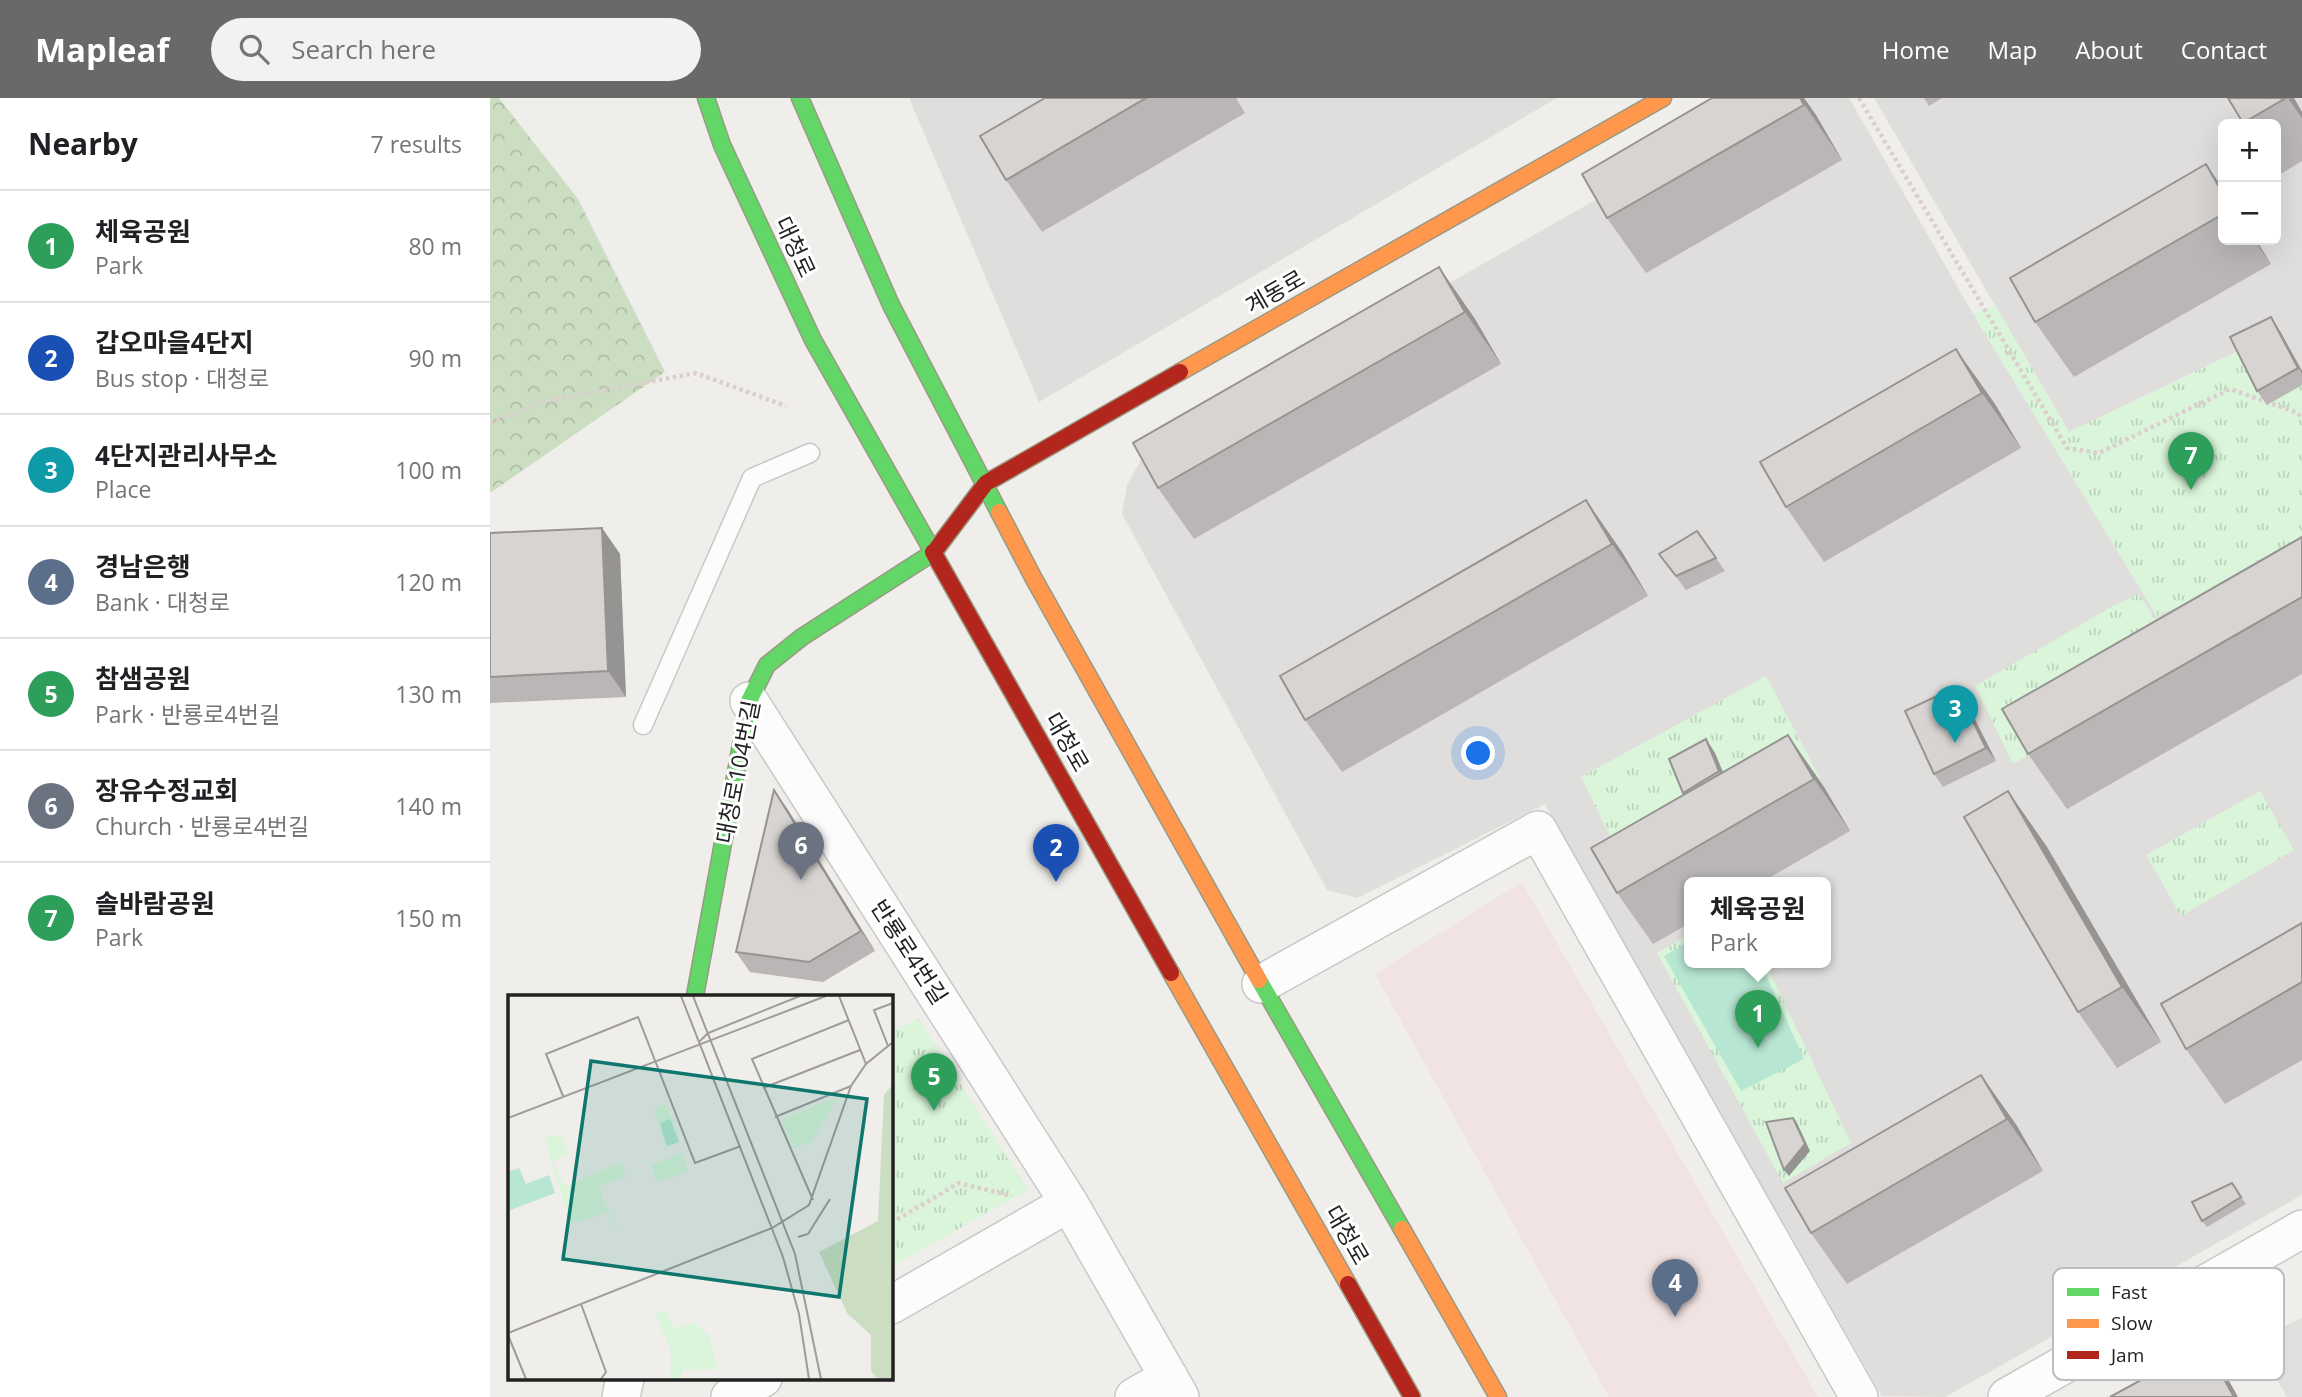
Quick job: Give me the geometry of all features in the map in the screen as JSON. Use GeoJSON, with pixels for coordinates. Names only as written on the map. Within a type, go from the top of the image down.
{"type":"FeatureCollection","features":[{"type":"Feature","properties":{"kind":"main road","name":"대청로"},"geometry":{"type":"LineString","coordinates":[[706,98],[722,145],[813,340],[1412,1397]]}},
{"type":"Feature","properties":{"kind":"main road"},"geometry":{"type":"LineString","coordinates":[[800,98],[891,305],[986,482],[1034,579],[1261,985],[1498,1397]]}},
{"type":"Feature","properties":{"kind":"main road","name":"계동로"},"geometry":{"type":"LineString","coordinates":[[933,553],[986,482],[1663,98]]}},
{"type":"Feature","properties":{"kind":"main road","name":"대청로104번길"},"geometry":{"type":"LineString","coordinates":[[695,995],[749,701],[767,664],[802,637],[933,553]]}},
{"type":"Feature","properties":{"kind":"street","name":"반룡로4번길"},"geometry":{"type":"LineString","coordinates":[[749,701],[1069,1203],[1175,1387],[1134,1397]]}},
{"type":"Feature","properties":{"kind":"street"},"geometry":{"type":"LineString","coordinates":[[1261,985],[1538,830],[1859,1397]]}},
{"type":"Feature","properties":{"kind":"street"},"geometry":{"type":"LineString","coordinates":[[892,1304],[1069,1203]]}},
{"type":"Feature","properties":{"kind":"street"},"geometry":{"type":"LineString","coordinates":[[2234,1268],[2302,1229]]}},
{"type":"Feature","properties":{"kind":"street"},"geometry":{"type":"LineString","coordinates":[[2007,1397],[2053,1371]]}},
{"type":"Feature","properties":{"kind":"street"},"geometry":{"type":"LineString","coordinates":[[730,1397],[760,1380]]}},
{"type":"Feature","properties":{"kind":"lane"},"geometry":{"type":"LineString","coordinates":[[643,724],[752,478],[810,453]]}},
{"type":"Feature","properties":{"kind":"path"},"geometry":{"type":"LineString","coordinates":[[1859,98],[2067,448],[2099,453],[2230,390],[2298,413],[2302,419]]}},
{"type":"Feature","properties":{"kind":"path"},"geometry":{"type":"LineString","coordinates":[[490,422],[546,401],[696,373],[786,406]]}},
{"type":"Feature","properties":{"kind":"path"},"geometry":{"type":"LineString","coordinates":[[892,1222],[959,1183]]}},
{"type":"Feature","properties":{"kind":"shaded area"},"geometry":{"type":"Polygon","coordinates":[[[909,98],[1557,98],[1039,402],[909,98]]]}},
{"type":"Feature","properties":{"kind":"shaded area"},"geometry":{"type":"Polygon","coordinates":[[[1776,98],[1849,98],[1973,314],[2157,616],[2302,547],[2302,1195],[2173,1268],[2053,1268],[2053,1336],[1945,1397],[1882,1396],[1545,804],[1357,898],[1327,890],[1122,514],[1127,485],[1143,456],[1776,98]]]}},
{"type":"Feature","properties":{"kind":"shaded area"},"geometry":{"type":"Polygon","coordinates":[[[1874,98],[2302,98],[2302,372],[2280,331],[2069,432],[1874,98]]]}},
{"type":"Feature","properties":{"kind":"shaded area"},"geometry":{"type":"Polygon","coordinates":[[[1522,882],[1818,1397],[1609,1397],[1375,974],[1522,882]]]}},
{"type":"Feature","properties":{"kind":"shaded area"},"geometry":{"type":"Polygon","coordinates":[[[2302,1318],[2302,1397],[2287,1397],[2277,1380],[2284,1380],[2284,1326],[2302,1318]]]}},
{"type":"Feature","properties":{"kind":"green space"},"geometry":{"type":"Polygon","coordinates":[[[490,98],[499,98],[578,199],[665,372],[490,493],[490,98]]]}},
{"type":"Feature","properties":{"kind":"green space"},"geometry":{"type":"Polygon","coordinates":[[[1995,305],[2069,432],[2280,331],[2302,371],[2302,600],[2013,764],[1975,686],[2113,606],[2139,594],[2156,620],[2213,591],[2157,616],[1973,314],[1995,305]]]}},
{"type":"Feature","properties":{"kind":"green space"},"geometry":{"type":"Polygon","coordinates":[[[1766,676],[1820,778],[1634,886],[1581,777],[1766,676]]]}},
{"type":"Feature","properties":{"kind":"green space"},"geometry":{"type":"Polygon","coordinates":[[[2260,791],[2294,850],[2181,916],[2146,855],[2260,791]]]}},
{"type":"Feature","properties":{"kind":"green space"},"geometry":{"type":"Polygon","coordinates":[[[1684,937],[1684,968],[1768,968],[1851,1143],[1783,1183],[1657,953],[1684,937]]]}},
{"type":"Feature","properties":{"kind":"green space"},"geometry":{"type":"Polygon","coordinates":[[[1684,944],[1684,968],[1763,968],[1804,1059],[1741,1091],[1664,956],[1684,944]]]}},
{"type":"Feature","properties":{"kind":"green space"},"geometry":{"type":"Polygon","coordinates":[[[919,1019],[1028,1190],[892,1266],[892,1031],[919,1019]]]}},
{"type":"Feature","properties":{"kind":"building"},"geometry":{"type":"Polygon","coordinates":[[[1045,98],[1146,98],[1006,180],[980,136],[1045,98]]]}},
{"type":"Feature","properties":{"kind":"building"},"geometry":{"type":"Polygon","coordinates":[[[1712,98],[1800,98],[1804,105],[1607,218],[1582,174],[1712,98]]]}},
{"type":"Feature","properties":{"kind":"building"},"geometry":{"type":"Polygon","coordinates":[[[2228,98],[2286,98],[2250,119],[2241,119],[2228,98]]]}},
{"type":"Feature","properties":{"kind":"building"},"geometry":{"type":"Polygon","coordinates":[[[2206,164],[2218,185],[2218,217],[2035,322],[2010,278],[2206,164]]]}},
{"type":"Feature","properties":{"kind":"building"},"geometry":{"type":"Polygon","coordinates":[[[1439,267],[1465,312],[1158,488],[1133,443],[1439,267]]]}},
{"type":"Feature","properties":{"kind":"building"},"geometry":{"type":"Polygon","coordinates":[[[2271,317],[2298,368],[2257,391],[2230,337],[2271,317]]]}},
{"type":"Feature","properties":{"kind":"building"},"geometry":{"type":"Polygon","coordinates":[[[1956,349],[1982,393],[1786,507],[1760,462],[1956,349]]]}},
{"type":"Feature","properties":{"kind":"building"},"geometry":{"type":"Polygon","coordinates":[[[1586,500],[1612,544],[1305,720],[1280,676],[1586,500]]]}},
{"type":"Feature","properties":{"kind":"building"},"geometry":{"type":"Polygon","coordinates":[[[602,528],[608,671],[490,677],[490,533],[602,528]]]}},
{"type":"Feature","properties":{"kind":"building"},"geometry":{"type":"Polygon","coordinates":[[[1697,531],[1716,558],[1676,576],[1659,554],[1697,531]]]}},
{"type":"Feature","properties":{"kind":"building"},"geometry":{"type":"Polygon","coordinates":[[[2302,537],[2302,597],[2028,754],[2002,709],[2302,537]]]}},
{"type":"Feature","properties":{"kind":"building"},"geometry":{"type":"Polygon","coordinates":[[[1956,687],[1986,748],[1934,774],[1905,711],[1956,687]]]}},
{"type":"Feature","properties":{"kind":"building"},"geometry":{"type":"Polygon","coordinates":[[[1788,735],[1814,779],[1617,893],[1591,848],[1788,735]]]}},
{"type":"Feature","properties":{"kind":"building"},"geometry":{"type":"Polygon","coordinates":[[[1706,739],[1719,771],[1683,793],[1669,759],[1706,739]]]}},
{"type":"Feature","properties":{"kind":"building"},"geometry":{"type":"Polygon","coordinates":[[[774,790],[861,931],[809,962],[736,952],[774,790]]]}},
{"type":"Feature","properties":{"kind":"building"},"geometry":{"type":"Polygon","coordinates":[[[2008,791],[2122,987],[2078,1012],[1964,817],[2008,791]]]}},
{"type":"Feature","properties":{"kind":"building"},"geometry":{"type":"Polygon","coordinates":[[[2302,923],[2302,982],[2186,1049],[2161,1004],[2302,923]]]}},
{"type":"Feature","properties":{"kind":"building"},"geometry":{"type":"Polygon","coordinates":[[[1981,1075],[2007,1119],[1811,1233],[1785,1188],[1981,1075]]]}},
{"type":"Feature","properties":{"kind":"building"},"geometry":{"type":"Polygon","coordinates":[[[1793,1118],[1805,1144],[1784,1170],[1766,1122],[1793,1118]]]}},
{"type":"Feature","properties":{"kind":"building"},"geometry":{"type":"Polygon","coordinates":[[[2232,1183],[2241,1197],[2202,1221],[2192,1202],[2232,1183]]]}},
{"type":"Feature","properties":{"kind":"building"},"geometry":{"type":"Polygon","coordinates":[[[2141,1380],[2225,1380],[2234,1397],[2110,1397],[2141,1380]]]}},
{"type":"Feature","properties":{"kind":"traffic: fast"},"geometry":{"type":"LineString","coordinates":[[706,98],[722,145],[813,340],[933,552]]}},
{"type":"Feature","properties":{"kind":"traffic: fast"},"geometry":{"type":"LineString","coordinates":[[800,98],[891,305],[999,512]]}},
{"type":"Feature","properties":{"kind":"traffic: fast"},"geometry":{"type":"LineString","coordinates":[[695,995],[749,701],[767,665],[802,637],[934,552]]}},
{"type":"Feature","properties":{"kind":"traffic: fast"},"geometry":{"type":"LineString","coordinates":[[1259,980],[1402,1229]]}},
{"type":"Feature","properties":{"kind":"traffic: slow"},"geometry":{"type":"LineString","coordinates":[[1180,372],[1663,98]]}},
{"type":"Feature","properties":{"kind":"traffic: slow"},"geometry":{"type":"LineString","coordinates":[[999,512],[1259,980]]}},
{"type":"Feature","properties":{"kind":"traffic: slow"},"geometry":{"type":"LineString","coordinates":[[1171,973],[1348,1284]]}},
{"type":"Feature","properties":{"kind":"traffic: slow"},"geometry":{"type":"LineString","coordinates":[[1402,1229],[1498,1397]]}},
{"type":"Feature","properties":{"kind":"traffic: jam"},"geometry":{"type":"LineString","coordinates":[[934,552],[986,483],[1180,372]]}},
{"type":"Feature","properties":{"kind":"traffic: jam"},"geometry":{"type":"LineString","coordinates":[[933,552],[1171,973]]}},
{"type":"Feature","properties":{"kind":"traffic: jam"},"geometry":{"type":"LineString","coordinates":[[1348,1284],[1412,1397]]}},
{"type":"Feature","properties":{"kind":"place","name":"솔바람공원"},"geometry":{"type":"Point","coordinates":[2191,490]}},
{"type":"Feature","properties":{"kind":"place","name":"4단지관리사무소"},"geometry":{"type":"Point","coordinates":[1955,743]}},
{"type":"Feature","properties":{"kind":"place","name":"장유수정교회"},"geometry":{"type":"Point","coordinates":[801,880]}},
{"type":"Feature","properties":{"kind":"place","name":"갑오마을4단지"},"geometry":{"type":"Point","coordinates":[1056,882]}},
{"type":"Feature","properties":{"kind":"place","name":"체육공원"},"geometry":{"type":"Point","coordinates":[1758,1048]}},
{"type":"Feature","properties":{"kind":"place","name":"참샘공원"},"geometry":{"type":"Point","coordinates":[934,1111]}},
{"type":"Feature","properties":{"kind":"place","name":"경남은행"},"geometry":{"type":"Point","coordinates":[1675,1317]}}]}
